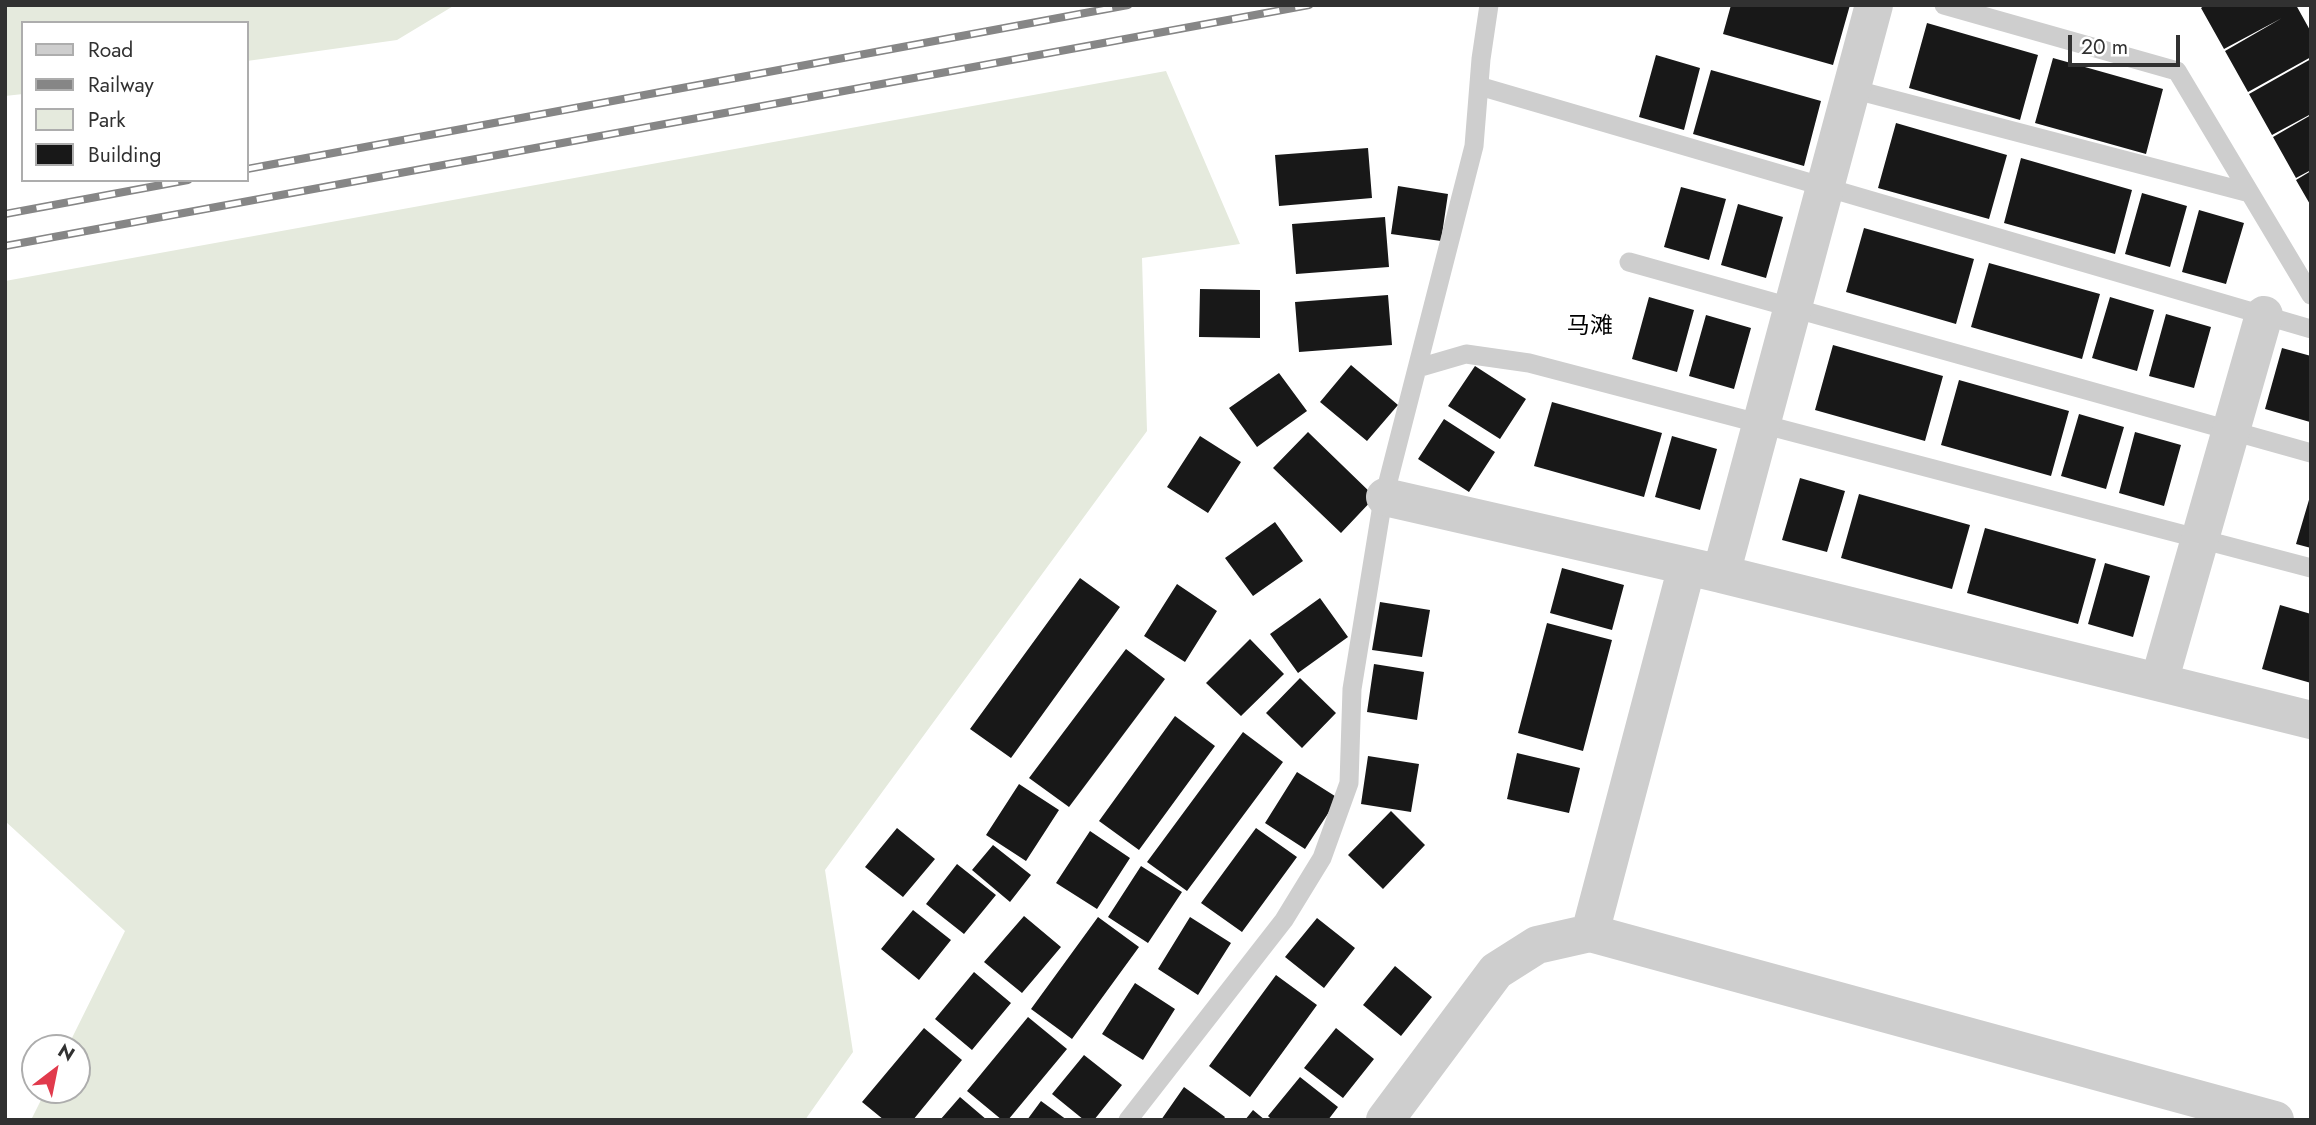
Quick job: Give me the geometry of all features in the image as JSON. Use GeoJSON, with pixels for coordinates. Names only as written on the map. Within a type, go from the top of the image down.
{"type":"FeatureCollection","features":[{"type":"Feature","properties":{"kind":"street"},"geometry":{"type":"LineString","coordinates":[[1590,933],[1704,570],[1762,424],[1874,5]]}},
{"type":"Feature","properties":{"kind":"street"},"geometry":{"type":"LineString","coordinates":[[2159,682],[2263,315]]}},
{"type":"Feature","properties":{"kind":"street"},"geometry":{"type":"LineString","coordinates":[[1385,497],[1704,570],[2311,720]]}},
{"type":"Feature","properties":{"kind":"street"},"geometry":{"type":"LineString","coordinates":[[1385,1120],[1496,971],[1536,945],[1590,933],[2275,1120]]}},
{"type":"Feature","properties":{"kind":"lane"},"geometry":{"type":"LineString","coordinates":[[1128,1120],[1284,920],[1322,858],[1349,783],[1352,689],[1385,497],[1474,146],[1489,5]]}},
{"type":"Feature","properties":{"kind":"lane"},"geometry":{"type":"LineString","coordinates":[[1944,5],[2177,71],[2311,295]]}},
{"type":"Feature","properties":{"kind":"lane"},"geometry":{"type":"LineString","coordinates":[[1479,86],[2311,329]]}},
{"type":"Feature","properties":{"kind":"lane"},"geometry":{"type":"LineString","coordinates":[[1852,89],[2250,193]]}},
{"type":"Feature","properties":{"kind":"lane"},"geometry":{"type":"LineString","coordinates":[[1629,262],[2311,453]]}},
{"type":"Feature","properties":{"kind":"lane"},"geometry":{"type":"LineString","coordinates":[[1418,368],[1466,354],[1529,363],[2311,568]]}},
{"type":"Feature","properties":{"kind":"green space"},"geometry":{"type":"Polygon","coordinates":[[[5,5],[455,5],[397,40],[248,61],[248,21],[21,21],[21,94],[5,96],[5,5]]]}},
{"type":"Feature","properties":{"kind":"green space"},"geometry":{"type":"Polygon","coordinates":[[[1166,71],[1240,244],[1142,258],[1147,431],[825,870],[853,1052],[805,1120],[31,1120],[39,1104],[91,1104],[91,1034],[74,1034],[125,931],[5,821],[5,281],[1166,71]]]}},
{"type":"Feature","properties":{"kind":"building"},"geometry":{"type":"Polygon","coordinates":[[[1731,5],[1850,5],[1833,65],[1723,34],[1731,5]]]}},
{"type":"Feature","properties":{"kind":"building"},"geometry":{"type":"Polygon","coordinates":[[[2205,5],[2296,5],[2311,32],[2311,57],[2248,92],[2225,51],[2282,18],[2224,49],[2201,8],[2205,5]]]}},
{"type":"Feature","properties":{"kind":"building"},"geometry":{"type":"Polygon","coordinates":[[[1927,23],[2038,55],[2020,120],[1909,88],[1927,23]]]}},
{"type":"Feature","properties":{"kind":"building"},"geometry":{"type":"Polygon","coordinates":[[[1656,55],[1700,68],[1684,130],[1639,117],[1656,55]]]}},
{"type":"Feature","properties":{"kind":"building"},"geometry":{"type":"Polygon","coordinates":[[[2053,58],[2163,89],[2146,154],[2035,123],[2053,58]]]}},
{"type":"Feature","properties":{"kind":"building"},"geometry":{"type":"Polygon","coordinates":[[[2311,59],[2311,114],[2272,135],[2249,94],[2311,59]]]}},
{"type":"Feature","properties":{"kind":"building"},"geometry":{"type":"Polygon","coordinates":[[[1711,70],[1821,101],[1804,166],[1693,134],[1711,70]]]}},
{"type":"Feature","properties":{"kind":"building"},"geometry":{"type":"Polygon","coordinates":[[[2311,115],[2311,170],[2296,178],[2273,137],[2311,115]]]}},
{"type":"Feature","properties":{"kind":"building"},"geometry":{"type":"Polygon","coordinates":[[[1896,123],[2007,155],[1989,219],[1878,188],[1896,123]]]}},
{"type":"Feature","properties":{"kind":"building"},"geometry":{"type":"Polygon","coordinates":[[[1368,148],[1372,198],[1279,206],[1275,155],[1368,148]]]}},
{"type":"Feature","properties":{"kind":"building"},"geometry":{"type":"Polygon","coordinates":[[[2021,158],[2132,190],[2115,254],[2004,223],[2021,158]]]}},
{"type":"Feature","properties":{"kind":"building"},"geometry":{"type":"Polygon","coordinates":[[[2311,171],[2311,206],[2296,180],[2311,171]]]}},
{"type":"Feature","properties":{"kind":"building"},"geometry":{"type":"Polygon","coordinates":[[[1398,186],[1448,194],[1441,241],[1391,234],[1398,186]]]}},
{"type":"Feature","properties":{"kind":"building"},"geometry":{"type":"Polygon","coordinates":[[[1681,187],[1726,199],[1709,260],[1664,247],[1681,187]]]}},
{"type":"Feature","properties":{"kind":"building"},"geometry":{"type":"Polygon","coordinates":[[[2142,193],[2187,206],[2170,267],[2125,254],[2142,193]]]}},
{"type":"Feature","properties":{"kind":"building"},"geometry":{"type":"Polygon","coordinates":[[[1738,204],[1783,217],[1766,278],[1721,265],[1738,204]]]}},
{"type":"Feature","properties":{"kind":"building"},"geometry":{"type":"Polygon","coordinates":[[[2199,210],[2244,223],[2226,284],[2182,272],[2199,210]]]}},
{"type":"Feature","properties":{"kind":"building"},"geometry":{"type":"Polygon","coordinates":[[[1385,217],[1389,267],[1296,274],[1292,224],[1385,217]]]}},
{"type":"Feature","properties":{"kind":"building"},"geometry":{"type":"Polygon","coordinates":[[[1864,228],[1974,259],[1956,324],[1846,292],[1864,228]]]}},
{"type":"Feature","properties":{"kind":"building"},"geometry":{"type":"Polygon","coordinates":[[[1989,263],[2100,294],[2082,359],[1971,327],[1989,263]]]}},
{"type":"Feature","properties":{"kind":"building"},"geometry":{"type":"Polygon","coordinates":[[[1200,289],[1260,290],[1260,338],[1199,337],[1200,289]]]}},
{"type":"Feature","properties":{"kind":"building"},"geometry":{"type":"Polygon","coordinates":[[[1388,295],[1392,345],[1299,352],[1295,302],[1388,295]]]}},
{"type":"Feature","properties":{"kind":"building"},"geometry":{"type":"Polygon","coordinates":[[[1649,297],[1694,310],[1677,372],[1632,359],[1649,297]]]}},
{"type":"Feature","properties":{"kind":"building"},"geometry":{"type":"Polygon","coordinates":[[[2110,297],[2154,310],[2137,371],[2092,358],[2110,297]]]}},
{"type":"Feature","properties":{"kind":"building"},"geometry":{"type":"Polygon","coordinates":[[[2166,314],[2211,327],[2194,388],[2149,376],[2166,314]]]}},
{"type":"Feature","properties":{"kind":"building"},"geometry":{"type":"Polygon","coordinates":[[[1706,315],[1751,328],[1734,389],[1689,376],[1706,315]]]}},
{"type":"Feature","properties":{"kind":"building"},"geometry":{"type":"Polygon","coordinates":[[[1833,345],[1943,376],[1925,441],[1815,410],[1833,345]]]}},
{"type":"Feature","properties":{"kind":"building"},"geometry":{"type":"Polygon","coordinates":[[[2282,348],[2311,356],[2310,422],[2265,409],[2282,348]]]}},
{"type":"Feature","properties":{"kind":"building"},"geometry":{"type":"Polygon","coordinates":[[[1351,365],[1398,405],[1367,441],[1320,402],[1351,365]]]}},
{"type":"Feature","properties":{"kind":"building"},"geometry":{"type":"Polygon","coordinates":[[[1475,366],[1526,399],[1500,439],[1448,406],[1475,366]]]}},
{"type":"Feature","properties":{"kind":"building"},"geometry":{"type":"Polygon","coordinates":[[[1279,373],[1307,411],[1257,447],[1229,408],[1279,373]]]}},
{"type":"Feature","properties":{"kind":"building"},"geometry":{"type":"Polygon","coordinates":[[[1959,380],[2069,411],[2051,476],[1941,445],[1959,380]]]}},
{"type":"Feature","properties":{"kind":"building"},"geometry":{"type":"Polygon","coordinates":[[[1552,402],[1662,433],[1644,497],[1534,466],[1552,402]]]}},
{"type":"Feature","properties":{"kind":"building"},"geometry":{"type":"Polygon","coordinates":[[[2079,414],[2124,427],[2106,489],[2061,476],[2079,414]]]}},
{"type":"Feature","properties":{"kind":"building"},"geometry":{"type":"Polygon","coordinates":[[[1444,419],[1495,452],[1469,492],[1418,459],[1444,419]]]}},
{"type":"Feature","properties":{"kind":"building"},"geometry":{"type":"Polygon","coordinates":[[[1308,432],[1375,497],[1341,533],[1273,468],[1308,432]]]}},
{"type":"Feature","properties":{"kind":"building"},"geometry":{"type":"Polygon","coordinates":[[[2135,432],[2181,445],[2164,506],[2119,493],[2135,432]]]}},
{"type":"Feature","properties":{"kind":"building"},"geometry":{"type":"Polygon","coordinates":[[[1200,436],[1241,462],[1208,513],[1167,487],[1200,436]]]}},
{"type":"Feature","properties":{"kind":"building"},"geometry":{"type":"Polygon","coordinates":[[[1672,436],[1717,449],[1700,510],[1655,497],[1672,436]]]}},
{"type":"Feature","properties":{"kind":"building"},"geometry":{"type":"Polygon","coordinates":[[[1800,478],[1845,491],[1827,552],[1782,540],[1800,478]]]}},
{"type":"Feature","properties":{"kind":"building"},"geometry":{"type":"Polygon","coordinates":[[[2311,493],[2311,548],[2296,544],[2311,493]]]}},
{"type":"Feature","properties":{"kind":"building"},"geometry":{"type":"Polygon","coordinates":[[[1859,494],[1970,525],[1952,589],[1841,558],[1859,494]]]}},
{"type":"Feature","properties":{"kind":"building"},"geometry":{"type":"Polygon","coordinates":[[[1275,522],[1303,561],[1253,596],[1225,558],[1275,522]]]}},
{"type":"Feature","properties":{"kind":"building"},"geometry":{"type":"Polygon","coordinates":[[[1985,528],[2096,559],[2078,624],[1967,593],[1985,528]]]}},
{"type":"Feature","properties":{"kind":"building"},"geometry":{"type":"Polygon","coordinates":[[[2105,563],[2150,576],[2133,637],[2088,624],[2105,563]]]}},
{"type":"Feature","properties":{"kind":"building"},"geometry":{"type":"Polygon","coordinates":[[[1562,568],[1624,585],[1612,630],[1550,613],[1562,568]]]}},
{"type":"Feature","properties":{"kind":"building"},"geometry":{"type":"Polygon","coordinates":[[[1080,578],[1120,607],[1011,758],[970,729],[1080,578]]]}},
{"type":"Feature","properties":{"kind":"building"},"geometry":{"type":"Polygon","coordinates":[[[1177,584],[1217,611],[1185,662],[1144,636],[1177,584]]]}},
{"type":"Feature","properties":{"kind":"building"},"geometry":{"type":"Polygon","coordinates":[[[1320,598],[1348,637],[1298,673],[1270,634],[1320,598]]]}},
{"type":"Feature","properties":{"kind":"building"},"geometry":{"type":"Polygon","coordinates":[[[1380,602],[1430,610],[1422,657],[1372,650],[1380,602]]]}},
{"type":"Feature","properties":{"kind":"building"},"geometry":{"type":"Polygon","coordinates":[[[2280,605],[2311,614],[2311,683],[2262,669],[2280,605]]]}},
{"type":"Feature","properties":{"kind":"building"},"geometry":{"type":"Polygon","coordinates":[[[1547,623],[1612,640],[1583,751],[1518,733],[1547,623]]]}},
{"type":"Feature","properties":{"kind":"building"},"geometry":{"type":"Polygon","coordinates":[[[1250,639],[1284,674],[1241,716],[1206,683],[1250,639]]]}},
{"type":"Feature","properties":{"kind":"building"},"geometry":{"type":"Polygon","coordinates":[[[1126,649],[1165,679],[1069,807],[1029,778],[1126,649]]]}},
{"type":"Feature","properties":{"kind":"building"},"geometry":{"type":"Polygon","coordinates":[[[1374,664],[1424,672],[1417,720],[1367,712],[1374,664]]]}},
{"type":"Feature","properties":{"kind":"building"},"geometry":{"type":"Polygon","coordinates":[[[1300,678],[1336,713],[1302,748],[1266,713],[1300,678]]]}},
{"type":"Feature","properties":{"kind":"building"},"geometry":{"type":"Polygon","coordinates":[[[1175,716],[1215,746],[1139,850],[1099,821],[1175,716]]]}},
{"type":"Feature","properties":{"kind":"building"},"geometry":{"type":"Polygon","coordinates":[[[1243,732],[1283,762],[1187,891],[1147,862],[1243,732]]]}},
{"type":"Feature","properties":{"kind":"building"},"geometry":{"type":"Polygon","coordinates":[[[1517,753],[1580,768],[1569,813],[1507,799],[1517,753]]]}},
{"type":"Feature","properties":{"kind":"building"},"geometry":{"type":"Polygon","coordinates":[[[1368,756],[1419,764],[1411,812],[1361,804],[1368,756]]]}},
{"type":"Feature","properties":{"kind":"building"},"geometry":{"type":"Polygon","coordinates":[[[1297,772],[1338,798],[1305,849],[1265,823],[1297,772]]]}},
{"type":"Feature","properties":{"kind":"building"},"geometry":{"type":"Polygon","coordinates":[[[1019,784],[1059,810],[1026,861],[986,835],[1019,784]]]}},
{"type":"Feature","properties":{"kind":"building"},"geometry":{"type":"Polygon","coordinates":[[[1391,811],[1425,845],[1383,889],[1348,855],[1391,811]]]}},
{"type":"Feature","properties":{"kind":"building"},"geometry":{"type":"Polygon","coordinates":[[[897,828],[935,859],[903,897],[865,867],[897,828]]]}},
{"type":"Feature","properties":{"kind":"building"},"geometry":{"type":"Polygon","coordinates":[[[1256,828],[1297,857],[1242,932],[1201,903],[1256,828]]]}},
{"type":"Feature","properties":{"kind":"building"},"geometry":{"type":"Polygon","coordinates":[[[1090,831],[1130,858],[1097,909],[1056,883],[1090,831]]]}},
{"type":"Feature","properties":{"kind":"building"},"geometry":{"type":"Polygon","coordinates":[[[993,845],[1031,875],[1010,902],[972,870],[993,845]]]}},
{"type":"Feature","properties":{"kind":"building"},"geometry":{"type":"Polygon","coordinates":[[[957,864],[996,895],[964,934],[926,904],[957,864]]]}},
{"type":"Feature","properties":{"kind":"building"},"geometry":{"type":"Polygon","coordinates":[[[1141,866],[1182,892],[1148,943],[1108,917],[1141,866]]]}},
{"type":"Feature","properties":{"kind":"building"},"geometry":{"type":"Polygon","coordinates":[[[913,910],[951,940],[919,980],[881,949],[913,910]]]}},
{"type":"Feature","properties":{"kind":"building"},"geometry":{"type":"Polygon","coordinates":[[[1024,916],[1061,947],[1022,993],[984,962],[1024,916]]]}},
{"type":"Feature","properties":{"kind":"building"},"geometry":{"type":"Polygon","coordinates":[[[1098,917],[1139,947],[1072,1039],[1031,1009],[1098,917]]]}},
{"type":"Feature","properties":{"kind":"building"},"geometry":{"type":"Polygon","coordinates":[[[1190,917],[1231,943],[1198,995],[1158,969],[1190,917]]]}},
{"type":"Feature","properties":{"kind":"building"},"geometry":{"type":"Polygon","coordinates":[[[1317,918],[1355,948],[1324,988],[1285,957],[1317,918]]]}},
{"type":"Feature","properties":{"kind":"building"},"geometry":{"type":"Polygon","coordinates":[[[1395,966],[1432,997],[1401,1036],[1363,1005],[1395,966]]]}},
{"type":"Feature","properties":{"kind":"building"},"geometry":{"type":"Polygon","coordinates":[[[974,972],[1011,1003],[972,1050],[935,1019],[974,972]]]}},
{"type":"Feature","properties":{"kind":"building"},"geometry":{"type":"Polygon","coordinates":[[[1276,975],[1317,1005],[1250,1097],[1209,1066],[1276,975]]]}},
{"type":"Feature","properties":{"kind":"building"},"geometry":{"type":"Polygon","coordinates":[[[1135,983],[1175,1009],[1143,1060],[1102,1034],[1135,983]]]}},
{"type":"Feature","properties":{"kind":"building"},"geometry":{"type":"Polygon","coordinates":[[[1028,1017],[1067,1049],[1008,1120],[1002,1120],[967,1091],[1028,1017]]]}},
{"type":"Feature","properties":{"kind":"building"},"geometry":{"type":"Polygon","coordinates":[[[924,1028],[962,1060],[913,1120],[884,1120],[862,1102],[924,1028]]]}},
{"type":"Feature","properties":{"kind":"building"},"geometry":{"type":"Polygon","coordinates":[[[1336,1028],[1374,1059],[1343,1098],[1304,1068],[1336,1028]]]}},
{"type":"Feature","properties":{"kind":"building"},"geometry":{"type":"Polygon","coordinates":[[[1084,1055],[1122,1085],[1094,1120],[1084,1120],[1052,1094],[1084,1055]]]}},
{"type":"Feature","properties":{"kind":"building"},"geometry":{"type":"Polygon","coordinates":[[[1300,1077],[1338,1107],[1328,1120],[1272,1120],[1268,1116],[1300,1077]]]}},
{"type":"Feature","properties":{"kind":"building"},"geometry":{"type":"Polygon","coordinates":[[[1184,1087],[1225,1117],[1223,1120],[1161,1120],[1184,1087]]]}},
{"type":"Feature","properties":{"kind":"building"},"geometry":{"type":"Polygon","coordinates":[[[960,1097],[987,1120],[940,1120],[960,1097]]]}},
{"type":"Feature","properties":{"kind":"building"},"geometry":{"type":"Polygon","coordinates":[[[1041,1101],[1067,1120],[1027,1120],[1041,1101]]]}},
{"type":"Feature","properties":{"kind":"building"},"geometry":{"type":"Polygon","coordinates":[[[1253,1110],[1265,1120],[1245,1120],[1253,1110]]]}},
{"type":"Feature","properties":{"kind":"railway"},"geometry":{"type":"LineString","coordinates":[[248,169],[1128,5]]}},
{"type":"Feature","properties":{"kind":"railway"},"geometry":{"type":"LineString","coordinates":[[5,246],[1309,5]]}},
{"type":"Feature","properties":{"kind":"railway"},"geometry":{"type":"LineString","coordinates":[[5,214],[177,182]]}},
{"type":"Feature","properties":{"kind":"district","name":"马滩"},"geometry":{"type":"Point","coordinates":[1590,327]}}]}
